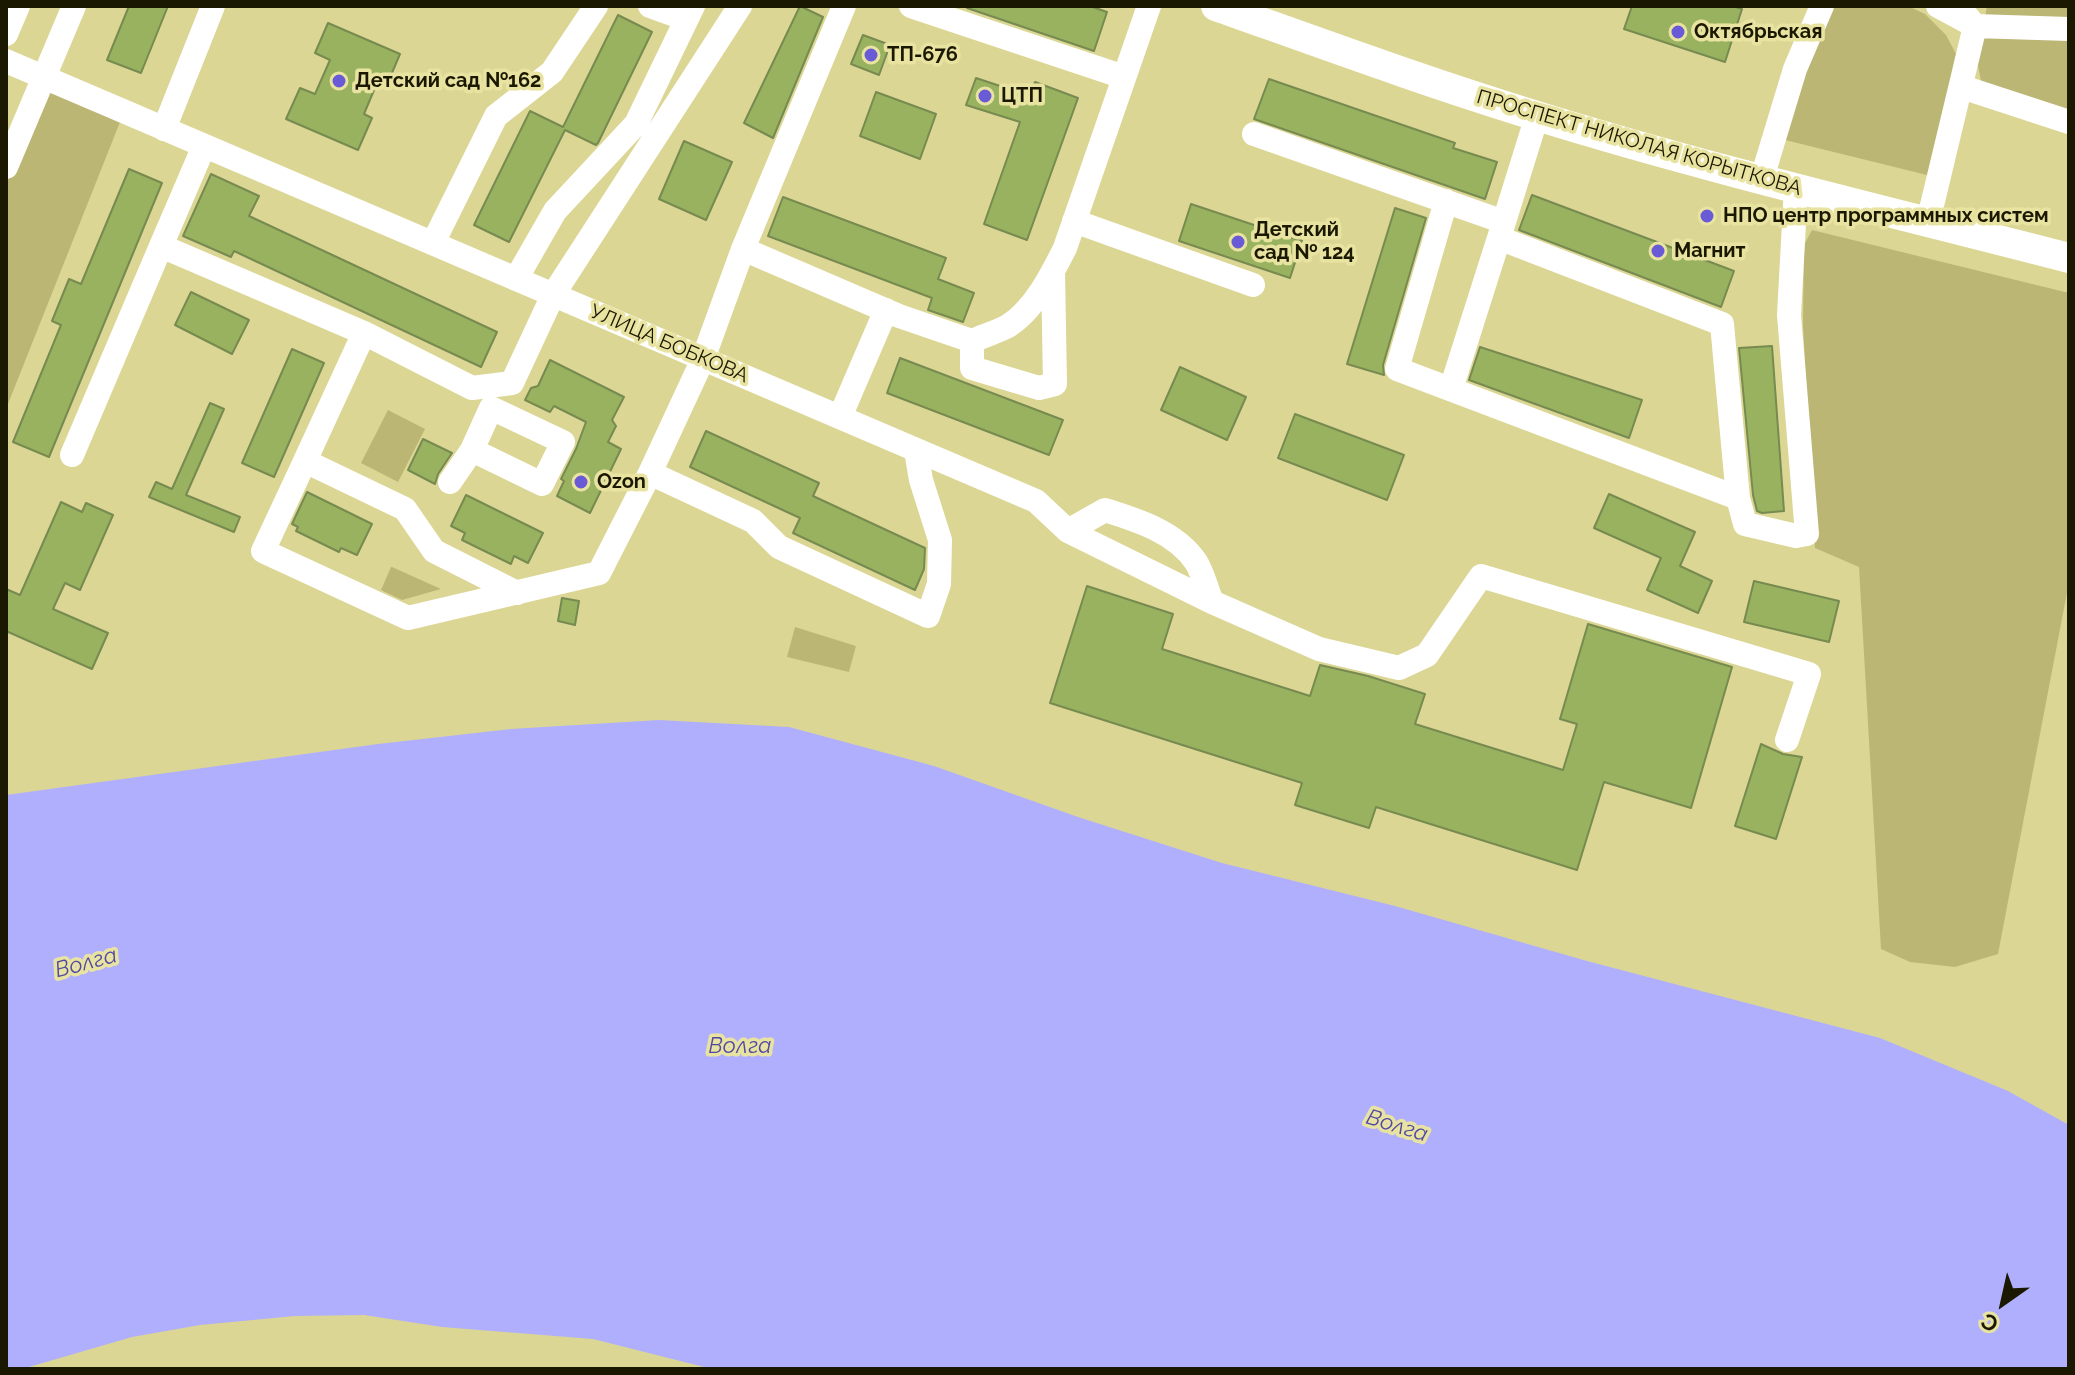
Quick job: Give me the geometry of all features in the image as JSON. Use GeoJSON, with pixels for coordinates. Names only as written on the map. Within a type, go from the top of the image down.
{"type":"FeatureCollection","features":[{"type":"Feature","properties":{"kind":"main road","name":"ПРОСПЕКТ НИКОЛАЯ КОРЫТКОВА"},"geometry":{"type":"LineString","coordinates":[[1216,6],[1537,116],[2069,258]]}},
{"type":"Feature","properties":{"kind":"street"},"geometry":{"type":"LineString","coordinates":[[6,34],[18,6]]}},
{"type":"Feature","properties":{"kind":"street"},"geometry":{"type":"LineString","coordinates":[[6,167],[74,6]]}},
{"type":"Feature","properties":{"kind":"street"},"geometry":{"type":"LineString","coordinates":[[164,129],[213,6]]}},
{"type":"Feature","properties":{"kind":"street"},"geometry":{"type":"LineString","coordinates":[[433,243],[496,116],[552,72],[596,6]]}},
{"type":"Feature","properties":{"kind":"street"},"geometry":{"type":"LineString","coordinates":[[516,279],[555,211],[636,124],[690,13],[650,6]]}},
{"type":"Feature","properties":{"kind":"street"},"geometry":{"type":"LineString","coordinates":[[450,482],[472,450],[492,396],[512,383],[553,295],[740,6]]}},
{"type":"Feature","properties":{"kind":"street"},"geometry":{"type":"LineString","coordinates":[[364,333],[263,551],[408,618],[599,573],[703,359],[743,249],[844,6]]}},
{"type":"Feature","properties":{"kind":"street"},"geometry":{"type":"LineString","coordinates":[[911,6],[1124,77]]}},
{"type":"Feature","properties":{"kind":"street"},"geometry":{"type":"LineString","coordinates":[[743,249],[886,310],[972,341],[1009,325],[1024,311],[1053,271],[1074,221],[1149,6]]}},
{"type":"Feature","properties":{"kind":"street"},"geometry":{"type":"LineString","coordinates":[[1762,178],[1795,69],[1822,6]]}},
{"type":"Feature","properties":{"kind":"street"},"geometry":{"type":"LineString","coordinates":[[1938,6],[1977,16],[2069,29]]}},
{"type":"Feature","properties":{"kind":"street"},"geometry":{"type":"LineString","coordinates":[[1958,6],[1977,16]]}},
{"type":"Feature","properties":{"kind":"street"},"geometry":{"type":"LineString","coordinates":[[1928,222],[1977,16]]}},
{"type":"Feature","properties":{"kind":"street","name":"УЛИЦА БОБКОВА"},"geometry":{"type":"LineString","coordinates":[[6,61],[1042,504],[1068,531],[1212,602],[1319,649],[1399,668],[1427,655],[1481,576],[1809,674],[1787,740]]}},
{"type":"Feature","properties":{"kind":"street"},"geometry":{"type":"LineString","coordinates":[[1962,87],[2069,122]]}},
{"type":"Feature","properties":{"kind":"street"},"geometry":{"type":"LineString","coordinates":[[1451,389],[1537,116]]}},
{"type":"Feature","properties":{"kind":"street"},"geometry":{"type":"LineString","coordinates":[[1254,134],[1446,201],[1501,230],[1722,324],[1738,498],[1745,524],[1796,536],[1807,534],[1789,315],[1796,187]]}},
{"type":"Feature","properties":{"kind":"street"},"geometry":{"type":"LineString","coordinates":[[72,455],[204,146]]}},
{"type":"Feature","properties":{"kind":"street"},"geometry":{"type":"LineString","coordinates":[[1446,201],[1397,369],[1738,498]]}},
{"type":"Feature","properties":{"kind":"street"},"geometry":{"type":"LineString","coordinates":[[1074,221],[1253,285]]}},
{"type":"Feature","properties":{"kind":"street"},"geometry":{"type":"LineString","coordinates":[[161,246],[364,333],[492,396],[563,442],[542,484],[472,450]]}},
{"type":"Feature","properties":{"kind":"street"},"geometry":{"type":"LineString","coordinates":[[972,341],[972,368],[1039,388],[1055,384],[1053,271]]}},
{"type":"Feature","properties":{"kind":"street"},"geometry":{"type":"LineString","coordinates":[[840,417],[886,310]]}},
{"type":"Feature","properties":{"kind":"street"},"geometry":{"type":"LineString","coordinates":[[650,473],[753,521],[779,547],[928,616],[939,584],[940,540],[921,480],[916,450]]}},
{"type":"Feature","properties":{"kind":"street"},"geometry":{"type":"LineString","coordinates":[[305,461],[405,509],[434,551],[517,593]]}},
{"type":"Feature","properties":{"kind":"street"},"geometry":{"type":"LineString","coordinates":[[1068,531],[1105,510],[1148,526],[1174,539],[1196,562],[1212,602]]}},
{"type":"Feature","properties":{"kind":"shaded area"},"geometry":{"type":"Polygon","coordinates":[[[1835,6],[1908,6],[1925,14],[1946,35],[1956,54],[1927,175],[1785,140],[1822,20],[1835,6]]]}},
{"type":"Feature","properties":{"kind":"shaded area"},"geometry":{"type":"Polygon","coordinates":[[[1987,6],[2069,6],[2069,110],[1981,81],[1977,60],[1987,6]]]}},
{"type":"Feature","properties":{"kind":"shaded area"},"geometry":{"type":"Polygon","coordinates":[[[44,78],[124,112],[6,409],[6,166],[44,78]]]}},
{"type":"Feature","properties":{"kind":"shaded area"},"geometry":{"type":"Polygon","coordinates":[[[1812,230],[2069,293],[2069,582],[1998,954],[1955,967],[1910,962],[1881,949],[1859,567],[1815,548],[1803,325],[1804,245],[1812,230]]]}},
{"type":"Feature","properties":{"kind":"shaded area"},"geometry":{"type":"Polygon","coordinates":[[[388,410],[425,429],[398,482],[361,463],[388,410]]]}},
{"type":"Feature","properties":{"kind":"shaded area"},"geometry":{"type":"Polygon","coordinates":[[[391,567],[441,589],[402,600],[381,590],[391,567]]]}},
{"type":"Feature","properties":{"kind":"shaded area"},"geometry":{"type":"Polygon","coordinates":[[[795,627],[856,646],[849,672],[787,657],[795,627]]]}},
{"type":"Feature","properties":{"kind":"water","name":"Волга"},"geometry":{"type":"Polygon","coordinates":[[[659,720],[789,727],[934,766],[1222,863],[1395,906],[1587,961],[1880,1038],[2008,1091],[2069,1125],[2069,1369],[712,1369],[593,1339],[442,1327],[364,1315],[295,1316],[200,1325],[132,1337],[22,1369],[6,1369],[6,795],[378,744],[511,729],[659,720]]]}},
{"type":"Feature","properties":{"kind":"building"},"geometry":{"type":"Polygon","coordinates":[[[129,6],[168,6],[141,73],[107,60],[129,6]]]}},
{"type":"Feature","properties":{"kind":"building"},"geometry":{"type":"Polygon","coordinates":[[[800,6],[823,17],[773,138],[744,123],[800,6]]]}},
{"type":"Feature","properties":{"kind":"building"},"geometry":{"type":"Polygon","coordinates":[[[968,6],[1090,6],[1107,12],[1094,51],[968,6]]]}},
{"type":"Feature","properties":{"kind":"building"},"geometry":{"type":"Polygon","coordinates":[[[1632,6],[1733,6],[1742,9],[1725,62],[1624,29],[1632,6]]]}},
{"type":"Feature","properties":{"kind":"building"},"geometry":{"type":"Polygon","coordinates":[[[618,15],[652,32],[598,143],[596,145],[565,130],[509,242],[474,225],[530,111],[563,127],[618,15]]]}},
{"type":"Feature","properties":{"kind":"building"},"geometry":{"type":"Polygon","coordinates":[[[328,23],[400,54],[386,87],[377,83],[364,114],[372,118],[358,150],[286,119],[300,88],[315,94],[330,60],[315,53],[328,23]]]}},
{"type":"Feature","properties":{"kind":"building","name":"ТП-676"},"geometry":{"type":"Polygon","coordinates":[[[863,35],[890,45],[879,75],[851,64],[863,35]]]}},
{"type":"Feature","properties":{"kind":"building"},"geometry":{"type":"Polygon","coordinates":[[[976,78],[1030,96],[1035,82],[1078,98],[1027,240],[984,224],[1020,122],[966,105],[976,78]]]}},
{"type":"Feature","properties":{"kind":"building"},"geometry":{"type":"Polygon","coordinates":[[[1269,79],[1455,143],[1453,148],[1497,162],[1485,199],[1254,119],[1269,79]]]}},
{"type":"Feature","properties":{"kind":"building"},"geometry":{"type":"Polygon","coordinates":[[[876,92],[936,114],[920,159],[860,136],[876,92]]]}},
{"type":"Feature","properties":{"kind":"building"},"geometry":{"type":"Polygon","coordinates":[[[684,141],[732,162],[706,220],[659,199],[684,141]]]}},
{"type":"Feature","properties":{"kind":"building"},"geometry":{"type":"Polygon","coordinates":[[[129,169],[162,183],[49,457],[13,442],[61,325],[52,321],[69,279],[81,284],[129,169]]]}},
{"type":"Feature","properties":{"kind":"building"},"geometry":{"type":"Polygon","coordinates":[[[211,174],[259,196],[249,216],[497,332],[481,367],[234,251],[231,257],[183,236],[211,174]]]}},
{"type":"Feature","properties":{"kind":"building"},"geometry":{"type":"Polygon","coordinates":[[[1532,195],[1734,271],[1721,307],[1519,230],[1532,195]]]}},
{"type":"Feature","properties":{"kind":"building"},"geometry":{"type":"Polygon","coordinates":[[[783,197],[946,258],[938,279],[974,293],[963,322],[928,310],[932,298],[768,236],[783,197]]]}},
{"type":"Feature","properties":{"kind":"building"},"geometry":{"type":"Polygon","coordinates":[[[1191,204],[1302,241],[1290,278],[1179,241],[1191,204]]]}},
{"type":"Feature","properties":{"kind":"building"},"geometry":{"type":"Polygon","coordinates":[[[1395,208],[1426,218],[1383,365],[1384,375],[1347,364],[1395,208]]]}},
{"type":"Feature","properties":{"kind":"building"},"geometry":{"type":"Polygon","coordinates":[[[191,292],[249,320],[232,354],[175,325],[191,292]]]}},
{"type":"Feature","properties":{"kind":"building"},"geometry":{"type":"Polygon","coordinates":[[[1772,346],[1784,511],[1762,513],[1757,511],[1753,495],[1739,348],[1772,346]]]}},
{"type":"Feature","properties":{"kind":"building"},"geometry":{"type":"Polygon","coordinates":[[[1480,347],[1642,400],[1629,438],[1469,380],[1480,347]]]}},
{"type":"Feature","properties":{"kind":"building"},"geometry":{"type":"Polygon","coordinates":[[[292,349],[324,363],[274,477],[242,463],[292,349]]]}},
{"type":"Feature","properties":{"kind":"building"},"geometry":{"type":"Polygon","coordinates":[[[900,358],[1063,420],[1049,455],[887,393],[900,358]]]}},
{"type":"Feature","properties":{"kind":"building"},"geometry":{"type":"Polygon","coordinates":[[[550,360],[624,397],[612,420],[616,426],[608,442],[621,449],[590,513],[557,496],[564,481],[561,479],[586,422],[554,406],[550,412],[525,400],[531,388],[538,386],[550,360]]]}},
{"type":"Feature","properties":{"kind":"building"},"geometry":{"type":"Polygon","coordinates":[[[1180,367],[1246,397],[1227,440],[1161,410],[1180,367]]]}},
{"type":"Feature","properties":{"kind":"building"},"geometry":{"type":"Polygon","coordinates":[[[210,403],[224,409],[186,495],[240,517],[234,532],[149,497],[156,482],[172,489],[210,403]]]}},
{"type":"Feature","properties":{"kind":"building"},"geometry":{"type":"Polygon","coordinates":[[[1295,414],[1404,455],[1387,500],[1278,458],[1295,414]]]}},
{"type":"Feature","properties":{"kind":"building"},"geometry":{"type":"Polygon","coordinates":[[[706,431],[819,483],[813,496],[925,548],[924,569],[915,590],[793,533],[800,518],[690,467],[706,431]]]}},
{"type":"Feature","properties":{"kind":"building"},"geometry":{"type":"Polygon","coordinates":[[[423,439],[452,453],[435,484],[408,470],[423,439]]]}},
{"type":"Feature","properties":{"kind":"building"},"geometry":{"type":"Polygon","coordinates":[[[307,492],[372,524],[357,555],[341,548],[339,552],[296,531],[298,527],[292,524],[307,492]]]}},
{"type":"Feature","properties":{"kind":"building"},"geometry":{"type":"Polygon","coordinates":[[[1609,494],[1695,532],[1680,566],[1712,581],[1698,613],[1647,590],[1661,558],[1594,528],[1609,494]]]}},
{"type":"Feature","properties":{"kind":"building"},"geometry":{"type":"Polygon","coordinates":[[[466,495],[543,533],[528,563],[514,556],[511,564],[462,540],[465,533],[451,526],[466,495]]]}},
{"type":"Feature","properties":{"kind":"building"},"geometry":{"type":"Polygon","coordinates":[[[61,502],[82,512],[86,503],[113,515],[80,590],[65,583],[53,609],[108,633],[92,669],[6,631],[6,589],[20,595],[61,502]]]}},
{"type":"Feature","properties":{"kind":"building"},"geometry":{"type":"Polygon","coordinates":[[[1754,581],[1839,601],[1829,642],[1744,622],[1754,581]]]}},
{"type":"Feature","properties":{"kind":"building"},"geometry":{"type":"Polygon","coordinates":[[[1087,586],[1173,614],[1162,649],[1310,696],[1320,665],[1368,676],[1425,694],[1415,724],[1563,770],[1577,724],[1560,719],[1588,624],[1732,667],[1691,808],[1604,782],[1577,870],[1376,807],[1369,828],[1295,805],[1302,783],[1050,703],[1087,586]]]}},
{"type":"Feature","properties":{"kind":"building"},"geometry":{"type":"Polygon","coordinates":[[[562,598],[579,601],[575,625],[558,621],[562,598]]]}},
{"type":"Feature","properties":{"kind":"building"},"geometry":{"type":"Polygon","coordinates":[[[1761,744],[1783,754],[1802,757],[1776,839],[1735,826],[1761,744]]]}},
{"type":"Feature","properties":{"kind":"place","name":"Октябрьская"},"geometry":{"type":"Point","coordinates":[1678,32]}},
{"type":"Feature","properties":{"kind":"place","name":"ТП-676"},"geometry":{"type":"Point","coordinates":[871,55]}},
{"type":"Feature","properties":{"kind":"place","name":"Детский сад №162"},"geometry":{"type":"Point","coordinates":[339,81]}},
{"type":"Feature","properties":{"kind":"place","name":"ЦТП"},"geometry":{"type":"Point","coordinates":[985,96]}},
{"type":"Feature","properties":{"kind":"place","name":"НПО центр программных систем"},"geometry":{"type":"Point","coordinates":[1707,216]}},
{"type":"Feature","properties":{"kind":"place","name":"Детский сад № 124"},"geometry":{"type":"Point","coordinates":[1238,242]}},
{"type":"Feature","properties":{"kind":"place","name":"Магнит"},"geometry":{"type":"Point","coordinates":[1658,251]}},
{"type":"Feature","properties":{"kind":"place","name":"Ozon"},"geometry":{"type":"Point","coordinates":[581,482]}}]}
